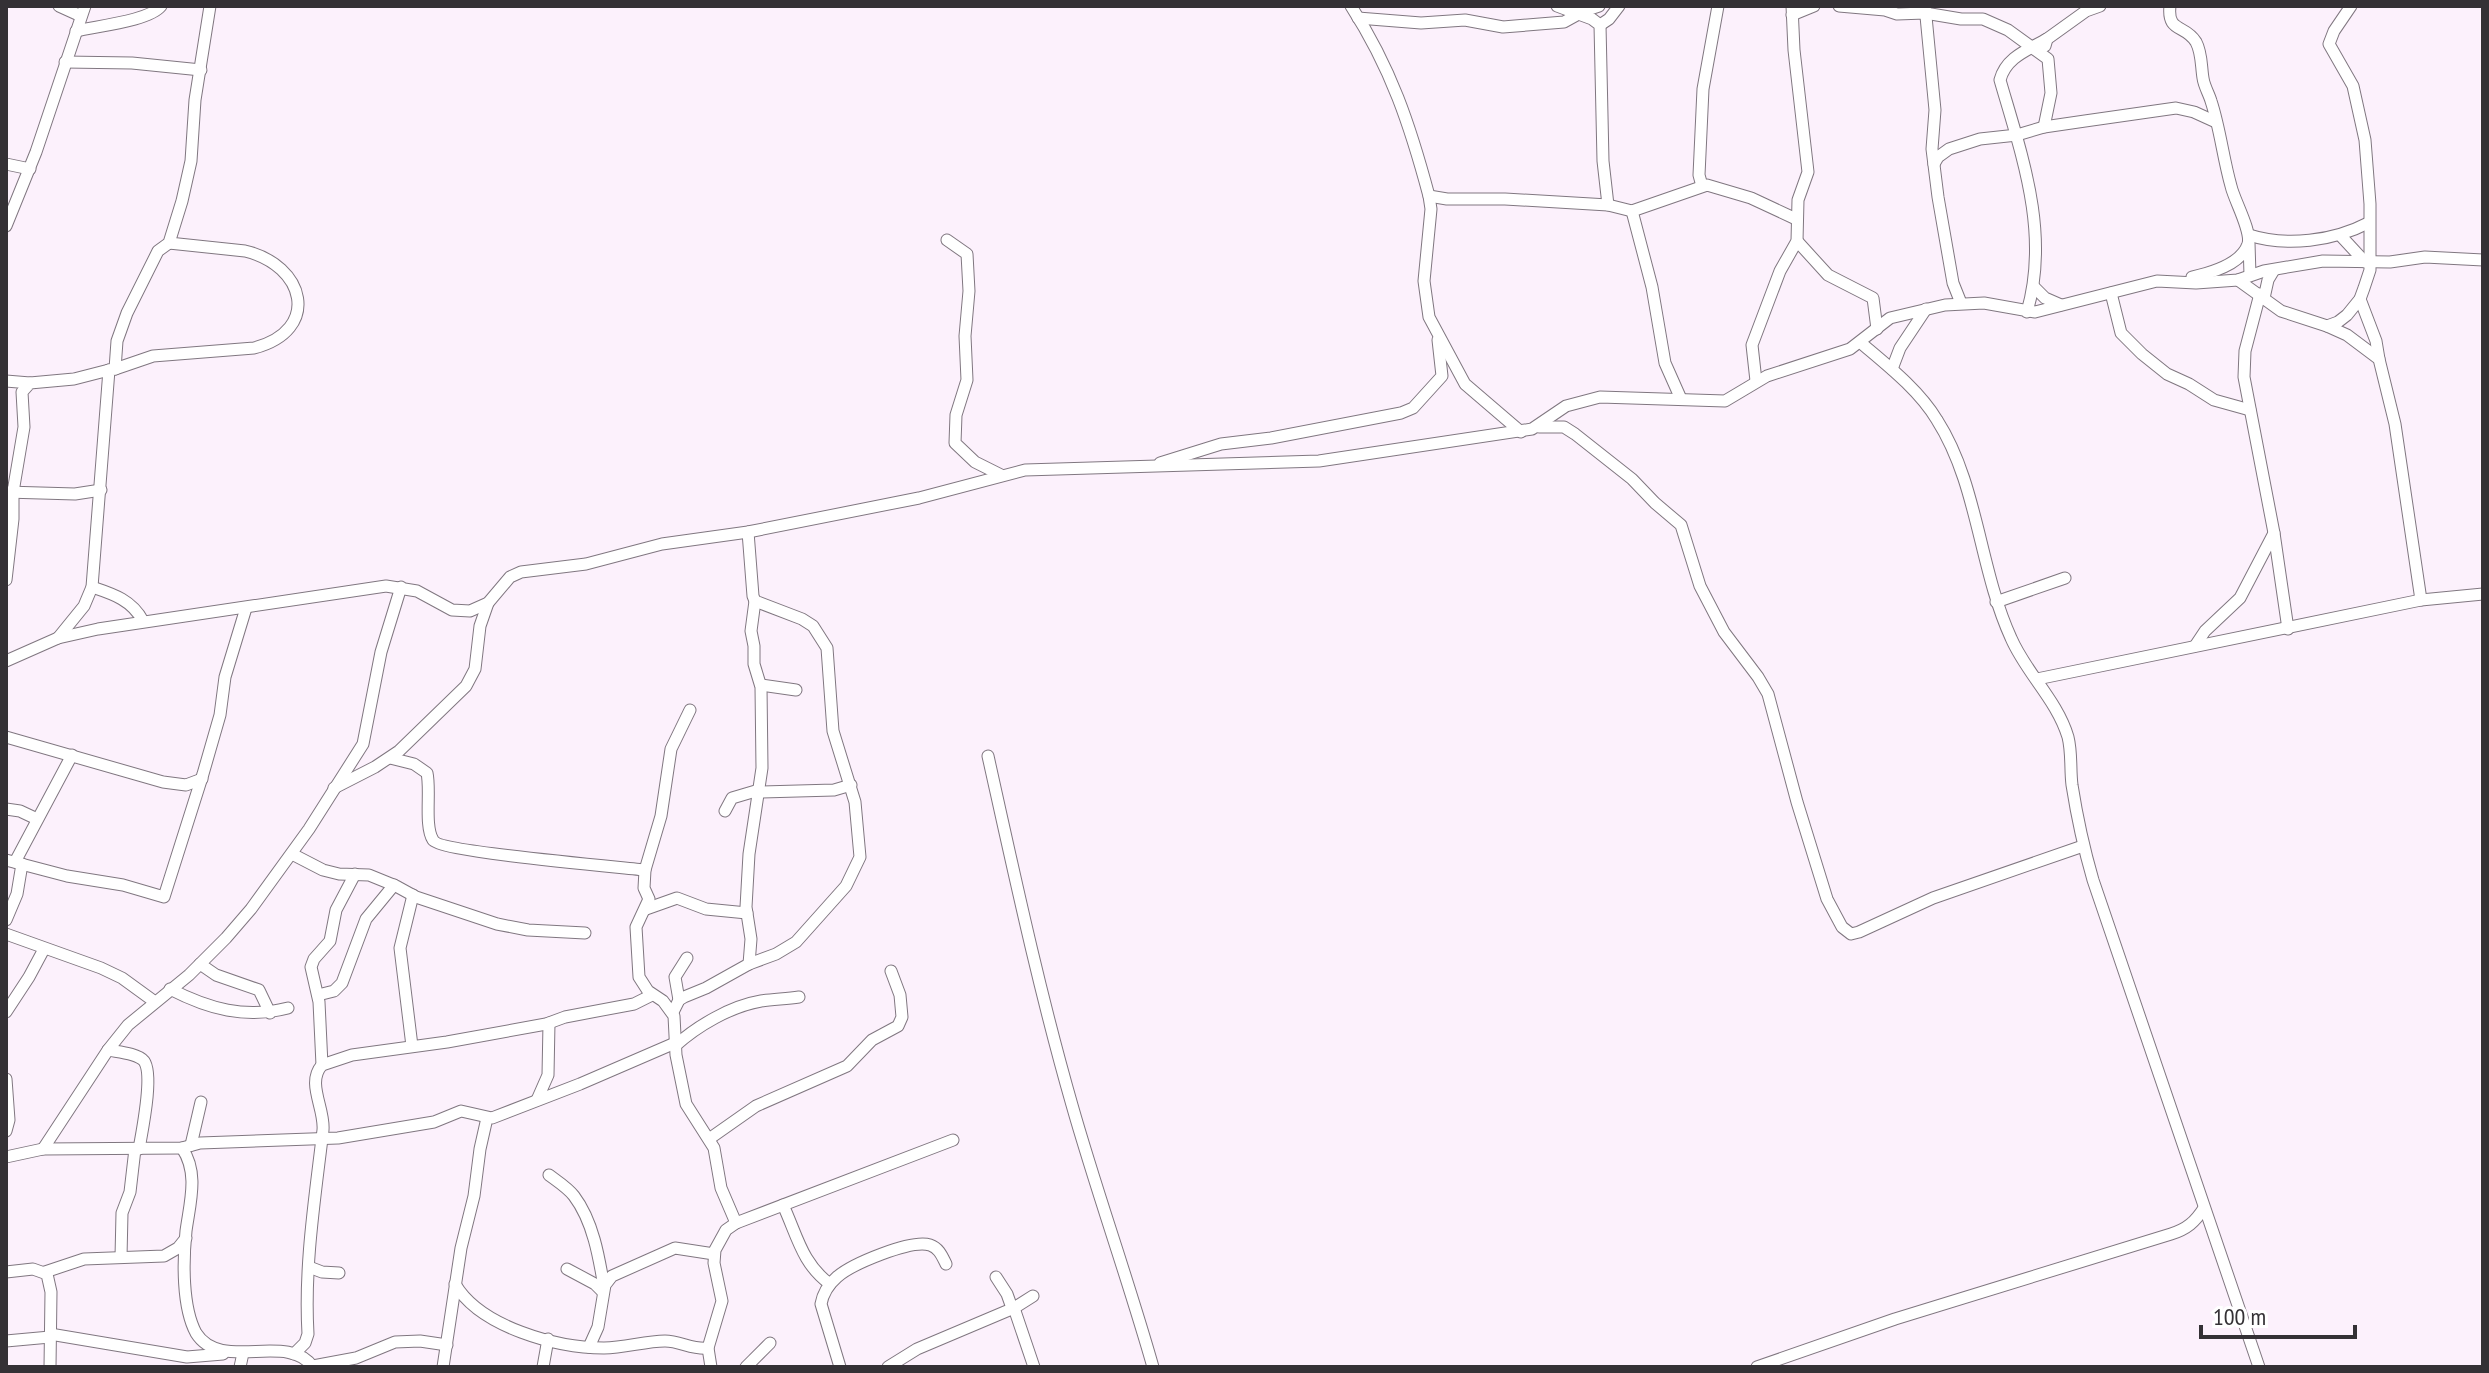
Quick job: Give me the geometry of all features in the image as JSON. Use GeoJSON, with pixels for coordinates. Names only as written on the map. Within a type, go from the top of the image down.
{"type":"FeatureCollection","features":[{"type":"Feature","properties":{"kind":"street"},"geometry":{"type":"LineString","coordinates":[[6,226],[30,169],[83,11],[59,6]]}},
{"type":"Feature","properties":{"kind":"street"},"geometry":{"type":"LineString","coordinates":[[76,31],[142,17],[161,6]]}},
{"type":"Feature","properties":{"kind":"street"},"geometry":{"type":"LineString","coordinates":[[58,638],[79,613],[92,587],[117,341],[127,313],[158,251],[169,243],[191,161],[193,120],[210,6]]}},
{"type":"Feature","properties":{"kind":"street"},"geometry":{"type":"LineString","coordinates":[[1351,6],[1391,77],[1404,108],[1429,196],[1431,209],[1424,281],[1429,317],[1465,384],[1521,432]]}},
{"type":"Feature","properties":{"kind":"street"},"geometry":{"type":"LineString","coordinates":[[1557,6],[1600,25]]}},
{"type":"Feature","properties":{"kind":"street"},"geometry":{"type":"LineString","coordinates":[[1358,18],[1430,23],[1465,20],[1503,27],[1560,23],[1599,6]]}},
{"type":"Feature","properties":{"kind":"street"},"geometry":{"type":"LineString","coordinates":[[1600,25],[1619,6]]}},
{"type":"Feature","properties":{"kind":"street"},"geometry":{"type":"LineString","coordinates":[[1702,186],[1699,175],[1703,89],[1718,6]]}},
{"type":"Feature","properties":{"kind":"street"},"geometry":{"type":"LineString","coordinates":[[1814,6],[1792,10],[1801,122],[1809,160],[1798,200],[1797,241],[1828,275],[1873,298],[1877,329]]}},
{"type":"Feature","properties":{"kind":"street"},"geometry":{"type":"LineString","coordinates":[[1839,6],[1897,14],[1925,9],[1961,19],[1983,19],[2008,30],[2048,59],[2051,85],[2044,127]]}},
{"type":"Feature","properties":{"kind":"street"},"geometry":{"type":"LineString","coordinates":[[2027,312],[2034,287],[2034,206],[2000,80],[2009,62],[2086,11],[2100,6]]}},
{"type":"Feature","properties":{"kind":"street"},"geometry":{"type":"LineString","coordinates":[[2170,6],[2168,16],[2171,23],[2197,43],[2203,81],[2233,193],[2249,239],[2250,275]]}},
{"type":"Feature","properties":{"kind":"street"},"geometry":{"type":"LineString","coordinates":[[2327,326],[2338,322],[2360,299],[2368,278],[2365,140],[2358,99],[2329,44],[2351,6]]}},
{"type":"Feature","properties":{"kind":"street"},"geometry":{"type":"LineString","coordinates":[[1925,9],[1935,110],[1932,149],[1953,283],[1961,303]]}},
{"type":"Feature","properties":{"kind":"street"},"geometry":{"type":"LineString","coordinates":[[1600,25],[1603,161],[1608,205]]}},
{"type":"Feature","properties":{"kind":"street"},"geometry":{"type":"LineString","coordinates":[[2044,55],[2047,39]]}},
{"type":"Feature","properties":{"kind":"street"},"geometry":{"type":"LineString","coordinates":[[65,62],[132,63],[201,70]]}},
{"type":"Feature","properties":{"kind":"street"},"geometry":{"type":"LineString","coordinates":[[1934,164],[1949,149],[1993,136],[2017,135],[2044,127],[2176,108],[2216,122]]}},
{"type":"Feature","properties":{"kind":"street"},"geometry":{"type":"LineString","coordinates":[[6,164],[30,169]]}},
{"type":"Feature","properties":{"kind":"street"},"geometry":{"type":"LineString","coordinates":[[1429,196],[1608,205],[1632,211],[1687,194],[1702,186],[1714,186],[1751,198],[1796,219]]}},
{"type":"Feature","properties":{"kind":"street"},"geometry":{"type":"LineString","coordinates":[[1632,211],[1652,287],[1665,363],[1681,399]]}},
{"type":"Feature","properties":{"kind":"street"},"geometry":{"type":"LineString","coordinates":[[2249,239],[2283,241],[2340,235],[2368,223]]}},
{"type":"Feature","properties":{"kind":"street"},"geometry":{"type":"LineString","coordinates":[[2340,235],[2367,262]]}},
{"type":"Feature","properties":{"kind":"street"},"geometry":{"type":"LineString","coordinates":[[2172,281],[2207,274],[2233,262],[2249,239]]}},
{"type":"Feature","properties":{"kind":"street"},"geometry":{"type":"LineString","coordinates":[[947,240],[967,254],[969,269],[965,336],[967,380],[956,415],[955,443],[975,462],[1001,475]]}},
{"type":"Feature","properties":{"kind":"street"},"geometry":{"type":"LineString","coordinates":[[1756,381],[1752,353],[1755,334],[1788,252],[1797,241]]}},
{"type":"Feature","properties":{"kind":"street"},"geometry":{"type":"LineString","coordinates":[[6,381],[30,383],[74,379],[153,356],[254,348],[283,336],[296,319],[298,298],[295,285],[274,263],[245,251],[169,243]]}},
{"type":"Feature","properties":{"kind":"street"},"geometry":{"type":"LineString","coordinates":[[1539,427],[1560,409],[1590,399],[1613,396],[1711,403],[1725,401],[1756,381],[1835,355],[1861,343],[1890,318],[1945,305],[1995,305],[2027,312],[2157,281],[2196,283],[2238,280],[2323,261],[2390,262],[2425,257],[2483,260]]}},
{"type":"Feature","properties":{"kind":"street"},"geometry":{"type":"LineString","coordinates":[[2368,278],[2390,262]]}},
{"type":"Feature","properties":{"kind":"street"},"geometry":{"type":"LineString","coordinates":[[2274,270],[2262,296],[2244,364],[2288,629]]}},
{"type":"Feature","properties":{"kind":"street"},"geometry":{"type":"LineString","coordinates":[[2238,280],[2281,311],[2347,335],[2379,359]]}},
{"type":"Feature","properties":{"kind":"street"},"geometry":{"type":"LineString","coordinates":[[1945,305],[1953,283]]}},
{"type":"Feature","properties":{"kind":"street"},"geometry":{"type":"LineString","coordinates":[[2034,287],[2045,298],[2062,306]]}},
{"type":"Feature","properties":{"kind":"street"},"geometry":{"type":"LineString","coordinates":[[2111,293],[2121,333],[2153,364],[2214,400],[2250,410]]}},
{"type":"Feature","properties":{"kind":"street"},"geometry":{"type":"LineString","coordinates":[[2360,299],[2376,341],[2395,424],[2421,600]]}},
{"type":"Feature","properties":{"kind":"street"},"geometry":{"type":"LineString","coordinates":[[1892,369],[1900,348],[1926,309]]}},
{"type":"Feature","properties":{"kind":"street"},"geometry":{"type":"LineString","coordinates":[[1147,468],[1221,444],[1386,417],[1413,408],[1442,376],[1437,336]]}},
{"type":"Feature","properties":{"kind":"street"},"geometry":{"type":"LineString","coordinates":[[1861,343],[1892,369],[1936,417],[1953,451],[1996,602],[2018,653],[2054,706],[2068,739],[2083,846],[2259,1367]]}},
{"type":"Feature","properties":{"kind":"street"},"geometry":{"type":"LineString","coordinates":[[6,580],[13,519],[9,492],[24,427],[22,392],[30,383]]}},
{"type":"Feature","properties":{"kind":"street"},"geometry":{"type":"LineString","coordinates":[[334,788],[390,758],[466,686],[475,669],[480,626],[488,603],[510,577],[521,572],[586,564],[662,544],[748,532],[919,498],[1001,475],[1045,468],[1147,468],[1319,461],[1539,427],[1564,427],[1632,479],[1681,525],[1700,586],[1724,632],[1768,694],[1827,899],[1842,927],[1851,934],[1859,932],[1933,898],[2083,846]]}},
{"type":"Feature","properties":{"kind":"street"},"geometry":{"type":"LineString","coordinates":[[9,492],[75,494],[101,490]]}},
{"type":"Feature","properties":{"kind":"street"},"geometry":{"type":"LineString","coordinates":[[748,532],[755,601],[751,631],[754,664],[761,685],[762,768],[750,843],[747,913],[751,939],[749,964]]}},
{"type":"Feature","properties":{"kind":"street"},"geometry":{"type":"LineString","coordinates":[[2195,646],[2205,631],[2240,598],[2274,533]]}},
{"type":"Feature","properties":{"kind":"street"},"geometry":{"type":"LineString","coordinates":[[1996,602],[2065,578]]}},
{"type":"Feature","properties":{"kind":"street"},"geometry":{"type":"LineString","coordinates":[[92,587],[130,603],[143,621]]}},
{"type":"Feature","properties":{"kind":"street"},"geometry":{"type":"LineString","coordinates":[[6,661],[58,638],[143,621],[344,591],[401,587],[417,591],[452,610],[470,611],[488,603]]}},
{"type":"Feature","properties":{"kind":"street"},"geometry":{"type":"LineString","coordinates":[[43,1149],[128,1025],[200,964],[251,909],[292,854],[363,744],[381,652],[401,587]]}},
{"type":"Feature","properties":{"kind":"street"},"geometry":{"type":"LineString","coordinates":[[2037,679],[2421,600],[2483,594]]}},
{"type":"Feature","properties":{"kind":"street"},"geometry":{"type":"LineString","coordinates":[[736,1223],[721,1188],[717,1156],[686,1104],[675,1044],[673,1012],[679,1000],[796,942],[850,880],[858,865],[860,847],[851,785],[833,731],[827,648],[813,626],[755,601]]}},
{"type":"Feature","properties":{"kind":"street"},"geometry":{"type":"LineString","coordinates":[[14,862],[164,897],[202,779],[220,715],[227,670],[246,608]]}},
{"type":"Feature","properties":{"kind":"street"},"geometry":{"type":"LineString","coordinates":[[761,685],[796,690]]}},
{"type":"Feature","properties":{"kind":"street"},"geometry":{"type":"LineString","coordinates":[[673,1012],[652,995],[641,981],[636,927],[649,899],[644,888],[645,870],[661,816],[671,749],[690,710]]}},
{"type":"Feature","properties":{"kind":"street"},"geometry":{"type":"LineString","coordinates":[[6,737],[178,785],[202,779]]}},
{"type":"Feature","properties":{"kind":"street"},"geometry":{"type":"LineString","coordinates":[[6,920],[17,894],[14,862],[72,755]]}},
{"type":"Feature","properties":{"kind":"street"},"geometry":{"type":"LineString","coordinates":[[988,756],[1017,889],[1061,1063],[1097,1191],[1153,1367]]}},
{"type":"Feature","properties":{"kind":"street"},"geometry":{"type":"LineString","coordinates":[[390,758],[414,764],[427,773],[430,828],[433,841],[438,845],[471,852],[645,870]]}},
{"type":"Feature","properties":{"kind":"street"},"geometry":{"type":"LineString","coordinates":[[725,811],[732,798],[759,791],[834,790],[851,785]]}},
{"type":"Feature","properties":{"kind":"street"},"geometry":{"type":"LineString","coordinates":[[6,809],[37,819]]}},
{"type":"Feature","properties":{"kind":"street"},"geometry":{"type":"LineString","coordinates":[[292,854],[330,872],[369,875],[413,895],[497,924],[528,930],[585,933]]}},
{"type":"Feature","properties":{"kind":"street"},"geometry":{"type":"LineString","coordinates":[[294,1354],[305,1343],[308,1334],[309,1267],[323,1116],[315,1077],[322,1065],[318,995],[312,962],[330,941],[336,910],[355,874]]}},
{"type":"Feature","properties":{"kind":"street"},"geometry":{"type":"LineString","coordinates":[[318,995],[334,991],[342,983],[366,919],[394,885]]}},
{"type":"Feature","properties":{"kind":"street"},"geometry":{"type":"LineString","coordinates":[[412,1046],[400,948],[413,895]]}},
{"type":"Feature","properties":{"kind":"street"},"geometry":{"type":"LineString","coordinates":[[645,909],[677,898],[706,909],[747,913]]}},
{"type":"Feature","properties":{"kind":"street"},"geometry":{"type":"LineString","coordinates":[[6,934],[122,978],[155,1002]]}},
{"type":"Feature","properties":{"kind":"street"},"geometry":{"type":"LineString","coordinates":[[6,1012],[44,949]]}},
{"type":"Feature","properties":{"kind":"street"},"geometry":{"type":"LineString","coordinates":[[679,1000],[675,977],[687,958]]}},
{"type":"Feature","properties":{"kind":"street"},"geometry":{"type":"LineString","coordinates":[[200,964],[216,975],[259,990],[270,1013]]}},
{"type":"Feature","properties":{"kind":"street"},"geometry":{"type":"LineString","coordinates":[[709,1139],[756,1106],[847,1066],[872,1040],[898,1026],[902,1017],[900,995],[891,971]]}},
{"type":"Feature","properties":{"kind":"street"},"geometry":{"type":"LineString","coordinates":[[170,989],[229,1012],[270,1013],[288,1008]]}},
{"type":"Feature","properties":{"kind":"street"},"geometry":{"type":"LineString","coordinates":[[322,1065],[352,1055],[549,1023],[634,1004],[652,995]]}},
{"type":"Feature","properties":{"kind":"street"},"geometry":{"type":"LineString","coordinates":[[6,1157],[43,1149],[137,1149],[321,1139],[434,1122],[461,1111],[487,1118],[675,1044],[733,1010],[755,1002],[799,997]]}},
{"type":"Feature","properties":{"kind":"street"},"geometry":{"type":"LineString","coordinates":[[537,1100],[549,1068],[549,1023]]}},
{"type":"Feature","properties":{"kind":"street"},"geometry":{"type":"LineString","coordinates":[[108,1050],[138,1057],[147,1068],[148,1087],[130,1192],[122,1213],[121,1257]]}},
{"type":"Feature","properties":{"kind":"street"},"geometry":{"type":"LineString","coordinates":[[6,1079],[9,1120],[6,1131]]}},
{"type":"Feature","properties":{"kind":"street"},"geometry":{"type":"LineString","coordinates":[[201,1102],[186,1146],[193,1174],[186,1238],[186,1307],[204,1343],[217,1351],[301,1355],[313,1367],[341,1362],[395,1342],[420,1341],[447,1345]]}},
{"type":"Feature","properties":{"kind":"street"},"geometry":{"type":"LineString","coordinates":[[443,1367],[455,1284],[487,1118]]}},
{"type":"Feature","properties":{"kind":"street"},"geometry":{"type":"LineString","coordinates":[[711,1367],[708,1348],[722,1301],[714,1254],[726,1230],[736,1223],[953,1140]]}},
{"type":"Feature","properties":{"kind":"street"},"geometry":{"type":"LineString","coordinates":[[549,1175],[572,1193],[597,1245],[604,1290],[598,1327],[589,1347]]}},
{"type":"Feature","properties":{"kind":"street"},"geometry":{"type":"LineString","coordinates":[[783,1205],[801,1251],[830,1284]]}},
{"type":"Feature","properties":{"kind":"street"},"geometry":{"type":"LineString","coordinates":[[1757,1367],[1895,1319],[2186,1229],[2204,1208]]}},
{"type":"Feature","properties":{"kind":"street"},"geometry":{"type":"LineString","coordinates":[[2186,1229],[2213,1233]]}},
{"type":"Feature","properties":{"kind":"street"},"geometry":{"type":"LineString","coordinates":[[6,1272],[21,1269],[45,1272],[84,1259],[168,1255],[186,1238]]}},
{"type":"Feature","properties":{"kind":"street"},"geometry":{"type":"LineString","coordinates":[[840,1367],[821,1304],[830,1284],[839,1274],[910,1246],[931,1245],[938,1249],[946,1264]]}},
{"type":"Feature","properties":{"kind":"street"},"geometry":{"type":"LineString","coordinates":[[604,1290],[612,1276],[675,1248],[714,1254]]}},
{"type":"Feature","properties":{"kind":"street"},"geometry":{"type":"LineString","coordinates":[[6,1258],[21,1269]]}},
{"type":"Feature","properties":{"kind":"street"},"geometry":{"type":"LineString","coordinates":[[309,1267],[339,1273]]}},
{"type":"Feature","properties":{"kind":"street"},"geometry":{"type":"LineString","coordinates":[[567,1269],[604,1290]]}},
{"type":"Feature","properties":{"kind":"street"},"geometry":{"type":"LineString","coordinates":[[45,1272],[51,1292],[50,1367]]}},
{"type":"Feature","properties":{"kind":"street"},"geometry":{"type":"LineString","coordinates":[[996,1277],[1013,1308],[1034,1367]]}},
{"type":"Feature","properties":{"kind":"street"},"geometry":{"type":"LineString","coordinates":[[455,1284],[462,1296],[485,1316],[548,1339],[589,1347],[616,1348],[663,1341],[708,1348]]}},
{"type":"Feature","properties":{"kind":"street"},"geometry":{"type":"LineString","coordinates":[[888,1367],[917,1349],[1013,1308],[1033,1296]]}},
{"type":"Feature","properties":{"kind":"street"},"geometry":{"type":"LineString","coordinates":[[6,1341],[50,1336],[187,1357],[237,1353]]}},
{"type":"Feature","properties":{"kind":"street"},"geometry":{"type":"LineString","coordinates":[[543,1367],[548,1339]]}},
{"type":"Feature","properties":{"kind":"street"},"geometry":{"type":"LineString","coordinates":[[746,1367],[770,1343]]}},
{"type":"Feature","properties":{"kind":"street"},"geometry":{"type":"LineString","coordinates":[[237,1353],[240,1367]]}},
{"type":"Feature","properties":{"kind":"street"},"geometry":{"type":"LineString","coordinates":[[341,1362],[354,1367]]}}]}
